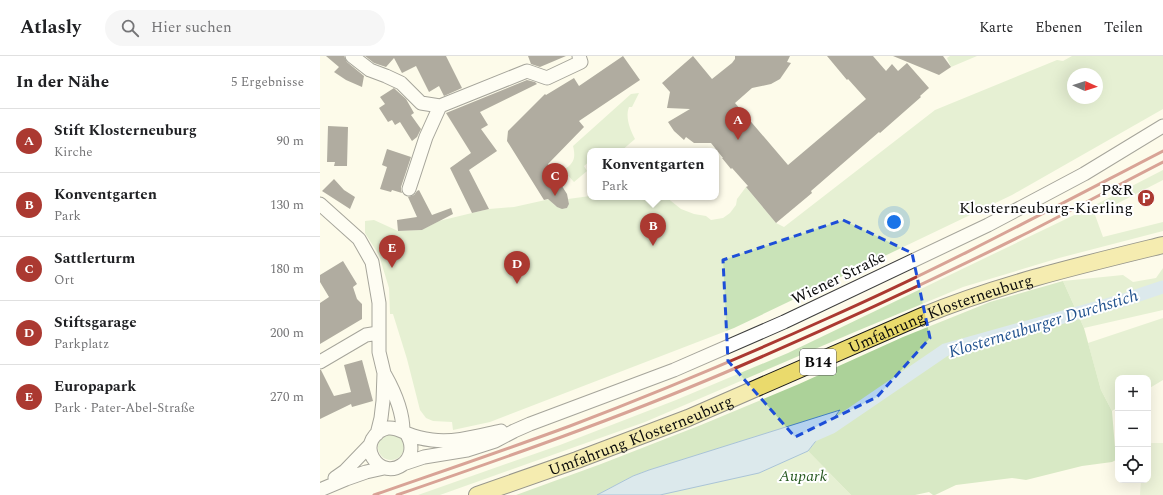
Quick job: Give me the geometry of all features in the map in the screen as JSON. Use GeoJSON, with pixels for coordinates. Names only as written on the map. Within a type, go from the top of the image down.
{"type":"FeatureCollection","features":[{"type":"Feature","properties":{"kind":"main road","name":"Umfahrung Klosterneuburg"},"geometry":{"type":"LineString","coordinates":[[477,495],[577,460],[688,418],[956,302],[1028,279],[1163,245]]}},
{"type":"Feature","properties":{"kind":"street"},"geometry":{"type":"LineString","coordinates":[[352,56],[370,70],[401,83],[421,103],[440,106],[527,71],[547,78],[580,59]]}},
{"type":"Feature","properties":{"kind":"street"},"geometry":{"type":"LineString","coordinates":[[410,189],[426,137],[440,106]]}},
{"type":"Feature","properties":{"kind":"street","name":"Wiener Straße"},"geometry":{"type":"LineString","coordinates":[[320,489],[366,472],[384,468],[394,469],[403,464],[424,457],[466,450],[495,441],[514,431],[674,370],[784,322],[988,225],[1084,174],[1163,126]]}},
{"type":"Feature","properties":{"kind":"street"},"geometry":{"type":"LineString","coordinates":[[320,204],[359,239],[372,262],[379,303],[379,352],[384,373],[396,399],[405,432],[412,449],[409,458],[403,464]]}},
{"type":"Feature","properties":{"kind":"street"},"geometry":{"type":"LineString","coordinates":[[320,362],[366,335],[378,333]]}},
{"type":"Feature","properties":{"kind":"street"},"geometry":{"type":"LineString","coordinates":[[384,373],[381,418],[373,439],[372,457],[384,468]]}},
{"type":"Feature","properties":{"kind":"street","name":"Wiener Straße"},"geometry":{"type":"LineString","coordinates":[[320,489],[345,472],[381,431],[389,428],[396,428],[432,440],[456,441],[502,431],[514,431]]}},
{"type":"Feature","properties":{"kind":"highlighted area"},"geometry":{"type":"Polygon","coordinates":[[[843,220],[912,253],[930,338],[877,397],[795,437],[728,361],[723,260],[843,220]]]}},
{"type":"Feature","properties":{"kind":"green space"},"geometry":{"type":"Polygon","coordinates":[[[950,56],[977,56],[951,67],[947,58],[950,56]]]}},
{"type":"Feature","properties":{"kind":"green space"},"geometry":{"type":"Polygon","coordinates":[[[1072,56],[1163,56],[1163,109],[1012,195],[734,328],[490,422],[453,430],[452,422],[433,421],[426,418],[420,410],[407,359],[393,314],[390,314],[389,288],[379,255],[365,233],[365,221],[374,220],[398,231],[422,230],[439,221],[489,209],[514,207],[550,199],[553,204],[561,208],[567,208],[569,204],[568,199],[587,196],[587,200],[670,200],[681,209],[694,214],[706,216],[711,220],[723,218],[730,213],[736,205],[737,199],[746,187],[776,223],[784,227],[935,110],[1057,60],[1063,61],[1072,56]]]}},
{"type":"Feature","properties":{"kind":"green space"},"geometry":{"type":"Polygon","coordinates":[[[639,93],[632,107],[629,107],[628,111],[630,128],[635,139],[624,148],[587,148],[587,164],[584,166],[587,171],[574,182],[563,170],[572,163],[574,157],[573,146],[631,94],[639,93]]]}},
{"type":"Feature","properties":{"kind":"green space"},"geometry":{"type":"Polygon","coordinates":[[[1163,170],[1163,180],[1095,215],[1103,237],[1163,222],[1163,231],[1059,258],[963,287],[645,422],[440,495],[418,495],[560,445],[676,400],[788,353],[1093,206],[1163,170]]]}},
{"type":"Feature","properties":{"kind":"green space"},"geometry":{"type":"Polygon","coordinates":[[[1163,268],[1163,310],[1084,328],[1063,281],[1123,275],[1133,282],[1156,278],[1163,268]]]}},
{"type":"Feature","properties":{"kind":"green space"},"geometry":{"type":"Polygon","coordinates":[[[1063,281],[1084,328],[1101,390],[1112,411],[1115,460],[1082,466],[1026,480],[1012,478],[956,485],[935,495],[929,492],[915,495],[851,495],[808,451],[840,411],[649,470],[633,476],[597,495],[516,495],[701,425],[799,384],[903,337],[990,302],[1063,281]]]}},
{"type":"Feature","properties":{"kind":"green space"},"geometry":{"type":"Polygon","coordinates":[[[1163,318],[1163,380],[1151,387],[1151,375],[1115,375],[1115,409],[1112,411],[1101,390],[1088,343],[1163,318]]]}},
{"type":"Feature","properties":{"kind":"green space"},"geometry":{"type":"Polygon","coordinates":[[[391,434],[400,438],[404,447],[400,456],[391,460],[382,456],[378,447],[382,438],[391,434]]]}},
{"type":"Feature","properties":{"kind":"green space"},"geometry":{"type":"Polygon","coordinates":[[[1151,443],[1163,443],[1163,495],[1140,495],[1141,483],[1151,483],[1151,443]]]}},
{"type":"Feature","properties":{"kind":"green space","name":"Aupark"},"geometry":{"type":"Polygon","coordinates":[[[808,451],[851,495],[660,495],[759,473],[808,451]]]}},
{"type":"Feature","properties":{"kind":"water"},"geometry":{"type":"Polygon","coordinates":[[[840,410],[808,451],[759,473],[660,495],[597,495],[633,476],[649,470],[840,410]]]}},
{"type":"Feature","properties":{"kind":"building"},"geometry":{"type":"Polygon","coordinates":[[[326,56],[344,56],[347,62],[364,76],[362,87],[346,80],[334,72],[339,67],[326,56]]]}},
{"type":"Feature","properties":{"kind":"building"},"geometry":{"type":"Polygon","coordinates":[[[365,56],[446,56],[462,88],[444,96],[439,86],[429,92],[416,66],[402,73],[394,58],[386,67],[374,63],[365,56]]]}},
{"type":"Feature","properties":{"kind":"building"},"geometry":{"type":"Polygon","coordinates":[[[528,56],[566,56],[540,67],[531,64],[528,56]]]}},
{"type":"Feature","properties":{"kind":"building"},"geometry":{"type":"Polygon","coordinates":[[[623,56],[640,80],[579,121],[584,127],[548,164],[567,194],[569,204],[567,208],[562,209],[557,207],[548,199],[544,200],[507,141],[508,131],[545,94],[546,95],[574,78],[579,86],[623,56]]]}},
{"type":"Feature","properties":{"kind":"building"},"geometry":{"type":"Polygon","coordinates":[[[693,56],[712,79],[732,63],[735,56],[790,56],[787,62],[791,63],[780,79],[771,84],[752,88],[735,103],[788,165],[866,99],[848,79],[847,80],[827,56],[873,56],[886,71],[892,64],[898,71],[907,63],[929,88],[920,96],[921,97],[776,223],[746,187],[748,186],[722,158],[719,153],[719,148],[715,148],[711,143],[694,143],[686,137],[684,140],[674,131],[668,122],[690,109],[667,108],[670,92],[662,83],[693,56]]]}},
{"type":"Feature","properties":{"kind":"building"},"geometry":{"type":"Polygon","coordinates":[[[893,56],[943,56],[951,67],[939,75],[893,56]]]}},
{"type":"Feature","properties":{"kind":"building"},"geometry":{"type":"Polygon","coordinates":[[[527,80],[537,84],[480,112],[488,125],[481,129],[497,151],[469,170],[489,209],[472,213],[450,168],[471,153],[446,113],[527,80]]]}},
{"type":"Feature","properties":{"kind":"building"},"geometry":{"type":"Polygon","coordinates":[[[394,88],[406,99],[414,113],[411,115],[421,129],[417,137],[412,141],[400,122],[395,125],[392,120],[388,122],[379,108],[385,104],[380,97],[394,88]]]}},
{"type":"Feature","properties":{"kind":"building"},"geometry":{"type":"Polygon","coordinates":[[[328,126],[348,127],[347,166],[334,166],[335,162],[327,162],[328,126]]]}},
{"type":"Feature","properties":{"kind":"building"},"geometry":{"type":"Polygon","coordinates":[[[387,149],[411,157],[401,187],[402,193],[380,189],[387,167],[382,165],[387,149]]]}},
{"type":"Feature","properties":{"kind":"building"},"geometry":{"type":"Polygon","coordinates":[[[334,179],[344,190],[355,197],[350,209],[322,191],[334,179]]]}},
{"type":"Feature","properties":{"kind":"building"},"geometry":{"type":"Polygon","coordinates":[[[419,190],[432,215],[451,208],[453,214],[422,230],[398,231],[397,220],[417,217],[408,197],[414,195],[419,190]]]}},
{"type":"Feature","properties":{"kind":"building"},"geometry":{"type":"Polygon","coordinates":[[[343,261],[357,284],[353,287],[357,299],[362,304],[362,319],[320,344],[320,303],[329,297],[320,282],[320,275],[343,261]]]}},
{"type":"Feature","properties":{"kind":"building"},"geometry":{"type":"Polygon","coordinates":[[[362,360],[373,401],[352,407],[351,404],[320,419],[320,370],[334,396],[351,392],[344,365],[362,360]]]}},
{"type":"Feature","properties":{"kind":"waterway","name":"Klosterneuburger Durchstich"},"geometry":{"type":"LineString","coordinates":[[809,437],[832,427],[945,350],[1124,300],[1163,287]]}},
{"type":"Feature","properties":{"kind":"railway"},"geometry":{"type":"LineString","coordinates":[[374,495],[570,426],[667,388],[763,347],[869,300],[954,259],[1163,151]]}},
{"type":"Feature","properties":{"kind":"railway"},"geometry":{"type":"LineString","coordinates":[[397,495],[602,422],[763,356],[878,305],[954,269],[1163,162]]}},
{"type":"Feature","properties":{"kind":"place","name":"Stift Klosterneuburg"},"geometry":{"type":"Point","coordinates":[738,140]}},
{"type":"Feature","properties":{"kind":"place","name":"Sattlerturm"},"geometry":{"type":"Point","coordinates":[555,196]}},
{"type":"Feature","properties":{"kind":"place","name":"P&R Klosterneuburg-Kierling"},"geometry":{"type":"Point","coordinates":[1146,198]}},
{"type":"Feature","properties":{"kind":"place","name":"Konventgarten"},"geometry":{"type":"Point","coordinates":[653,246]}},
{"type":"Feature","properties":{"kind":"place","name":"Europapark"},"geometry":{"type":"Point","coordinates":[392,268]}},
{"type":"Feature","properties":{"kind":"place","name":"Stiftsgarage"},"geometry":{"type":"Point","coordinates":[517,284]}}]}
